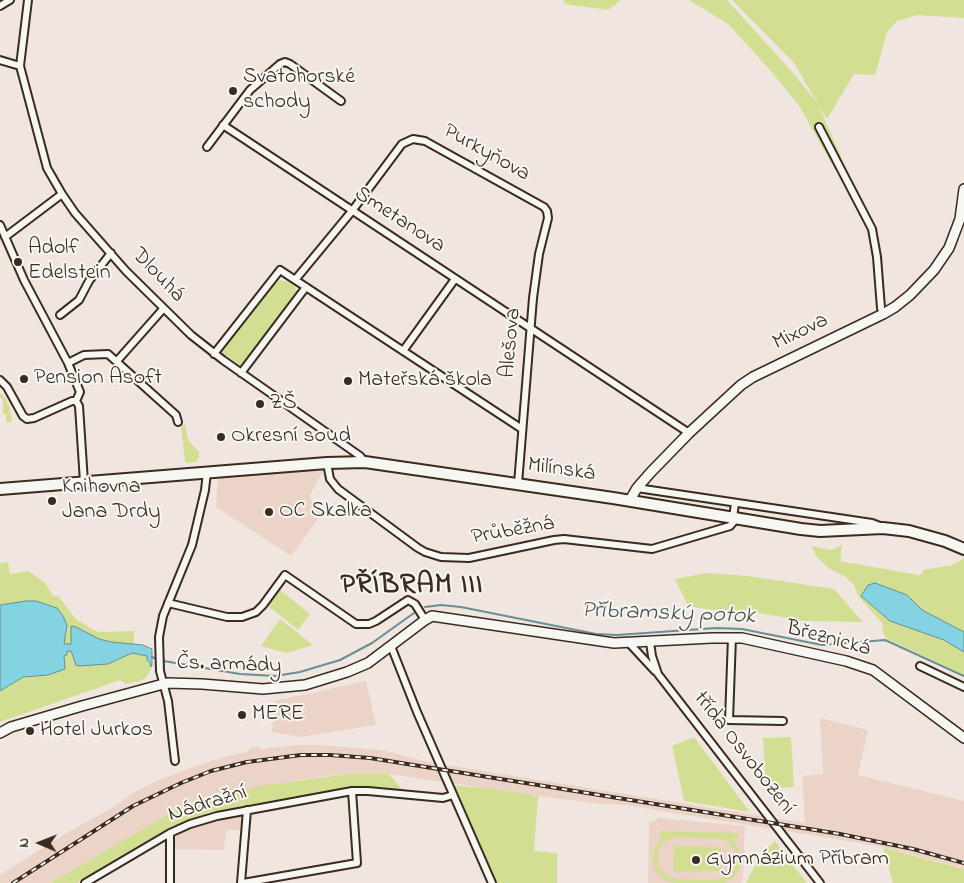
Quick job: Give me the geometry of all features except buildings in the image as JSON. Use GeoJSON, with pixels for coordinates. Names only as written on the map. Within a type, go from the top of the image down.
{"type":"FeatureCollection","features":[{"type":"Feature","properties":{"kind":"main road","name":"Milínská"},"geometry":{"type":"LineString","coordinates":[[0,489],[327,463],[365,462],[630,500],[820,531],[883,528],[929,536],[964,549]]}},
{"type":"Feature","properties":{"kind":"street"},"geometry":{"type":"LineString","coordinates":[[0,6],[10,0]]}},
{"type":"Feature","properties":{"kind":"street"},"geometry":{"type":"LineString","coordinates":[[0,60],[20,66],[28,2]]}},
{"type":"Feature","properties":{"kind":"street"},"geometry":{"type":"LineString","coordinates":[[207,147],[250,90],[280,64],[285,62],[340,101]]}},
{"type":"Feature","properties":{"kind":"street","name":"Dlouhá"},"geometry":{"type":"LineString","coordinates":[[20,66],[44,158],[53,179],[75,213],[126,271],[163,309],[214,354],[360,456],[365,462]]}},
{"type":"Feature","properties":{"kind":"street","name":"Smetanova"},"geometry":{"type":"LineString","coordinates":[[223,125],[689,433]]}},
{"type":"Feature","properties":{"kind":"street"},"geometry":{"type":"LineString","coordinates":[[819,126],[872,229],[877,257],[881,308],[884,314]]}},
{"type":"Feature","properties":{"kind":"street","name":"Purkyňova"},"geometry":{"type":"LineString","coordinates":[[295,280],[407,140],[418,139],[434,145],[544,207]]}},
{"type":"Feature","properties":{"kind":"street","name":"Mixova"},"geometry":{"type":"LineString","coordinates":[[630,500],[637,488],[689,433],[741,385],[753,377],[884,314],[910,295],[942,260],[955,235],[960,219],[964,189]]}},
{"type":"Feature","properties":{"kind":"street"},"geometry":{"type":"LineString","coordinates":[[7,236],[62,194]]}},
{"type":"Feature","properties":{"kind":"street","name":"Alešova"},"geometry":{"type":"LineString","coordinates":[[518,484],[533,298],[539,254],[548,218],[544,207]]}},
{"type":"Feature","properties":{"kind":"street"},"geometry":{"type":"LineString","coordinates":[[0,225],[7,236],[24,280],[49,322],[69,362],[80,392],[76,401]]}},
{"type":"Feature","properties":{"kind":"street"},"geometry":{"type":"LineString","coordinates":[[60,315],[79,300],[89,281],[111,253]]}},
{"type":"Feature","properties":{"kind":"street"},"geometry":{"type":"LineString","coordinates":[[214,354],[280,270],[522,429]]}},
{"type":"Feature","properties":{"kind":"street"},"geometry":{"type":"LineString","coordinates":[[403,351],[455,279]]}},
{"type":"Feature","properties":{"kind":"street"},"geometry":{"type":"LineString","coordinates":[[241,373],[306,287]]}},
{"type":"Feature","properties":{"kind":"street"},"geometry":{"type":"LineString","coordinates":[[117,361],[163,309]]}},
{"type":"Feature","properties":{"kind":"street"},"geometry":{"type":"LineString","coordinates":[[69,362],[84,355],[108,354],[176,415],[178,422]]}},
{"type":"Feature","properties":{"kind":"street"},"geometry":{"type":"LineString","coordinates":[[0,380],[8,388],[23,416],[27,418],[34,418],[72,400],[76,401]]}},
{"type":"Feature","properties":{"kind":"street"},"geometry":{"type":"LineString","coordinates":[[76,401],[79,406],[84,482]]}},
{"type":"Feature","properties":{"kind":"street","name":"Průběžná"},"geometry":{"type":"LineString","coordinates":[[327,463],[330,480],[338,489],[418,548],[441,557],[469,558],[564,539],[652,549],[730,526],[735,518]]}},
{"type":"Feature","properties":{"kind":"street"},"geometry":{"type":"LineString","coordinates":[[163,684],[160,668],[161,626],[168,603],[192,545],[205,490],[207,472]]}},
{"type":"Feature","properties":{"kind":"street"},"geometry":{"type":"LineString","coordinates":[[637,488],[872,523],[883,528]]}},
{"type":"Feature","properties":{"kind":"street"},"geometry":{"type":"LineString","coordinates":[[735,503],[735,518]]}},
{"type":"Feature","properties":{"kind":"street"},"geometry":{"type":"LineString","coordinates":[[168,603],[214,615],[242,617],[256,612],[285,576],[356,624],[369,624],[376,621],[408,600],[415,604],[425,620]]}},
{"type":"Feature","properties":{"kind":"street","name":"Březnická"},"geometry":{"type":"LineString","coordinates":[[425,620],[432,616],[439,616],[614,643],[732,638],[846,661],[873,670],[964,738]]}},
{"type":"Feature","properties":{"kind":"street","name":"Čs. armády"},"geometry":{"type":"LineString","coordinates":[[0,733],[11,727],[82,706],[174,682],[263,689],[305,685],[347,672],[368,662],[425,620]]}},
{"type":"Feature","properties":{"kind":"street"},"geometry":{"type":"LineString","coordinates":[[732,638],[729,720],[783,721]]}},
{"type":"Feature","properties":{"kind":"street","name":"třída Osvobození"},"geometry":{"type":"LineString","coordinates":[[650,642],[658,674],[820,883]]}},
{"type":"Feature","properties":{"kind":"street"},"geometry":{"type":"LineString","coordinates":[[629,643],[658,674]]}},
{"type":"Feature","properties":{"kind":"street"},"geometry":{"type":"LineString","coordinates":[[391,646],[417,712],[492,883]]}},
{"type":"Feature","properties":{"kind":"street"},"geometry":{"type":"LineString","coordinates":[[920,666],[964,686]]}},
{"type":"Feature","properties":{"kind":"street","name":"Čs. armády"},"geometry":{"type":"LineString","coordinates":[[163,684],[168,700],[174,761]]}},
{"type":"Feature","properties":{"kind":"street","name":"Nádražní"},"geometry":{"type":"LineString","coordinates":[[85,883],[170,833],[199,821],[247,810],[352,791],[368,790],[443,798],[453,796]]}},
{"type":"Feature","properties":{"kind":"street"},"geometry":{"type":"LineString","coordinates":[[247,810],[242,883],[358,863],[352,791]]}},
{"type":"Feature","properties":{"kind":"street"},"geometry":{"type":"LineString","coordinates":[[170,833],[170,883]]}},
{"type":"Feature","properties":{"kind":"shaded area"},"geometry":{"type":"Polygon","coordinates":[[[325,468],[310,495],[312,502],[324,511],[291,556],[216,507],[218,476],[325,468]]]}},
{"type":"Feature","properties":{"kind":"shaded area"},"geometry":{"type":"Polygon","coordinates":[[[366,681],[376,725],[301,737],[272,732],[275,701],[366,681]]]}},
{"type":"Feature","properties":{"kind":"shaded area"},"geometry":{"type":"Polygon","coordinates":[[[820,718],[868,730],[858,775],[964,801],[964,868],[872,845],[625,805],[600,804],[538,796],[389,774],[348,774],[233,791],[172,812],[50,883],[0,883],[0,875],[70,831],[112,808],[135,792],[193,767],[227,756],[248,752],[250,748],[259,746],[260,749],[320,745],[382,750],[428,762],[805,823],[802,776],[823,774],[820,718]]]}},
{"type":"Feature","properties":{"kind":"shaded area"},"geometry":{"type":"Polygon","coordinates":[[[248,807],[245,830],[226,830],[224,850],[170,849],[171,831],[248,807]]]}},
{"type":"Feature","properties":{"kind":"shaded area","name":"Gymnázium Příbram"},"geometry":{"type":"Polygon","coordinates":[[[658,818],[745,826],[743,879],[741,883],[648,883],[649,823],[658,818]]]}},
{"type":"Feature","properties":{"kind":"green space"},"geometry":{"type":"Polygon","coordinates":[[[563,0],[621,0],[608,10],[565,4],[563,0]]]}},
{"type":"Feature","properties":{"kind":"green space"},"geometry":{"type":"Polygon","coordinates":[[[689,0],[727,0],[794,74],[818,104],[794,63],[732,0],[964,0],[964,18],[917,15],[897,21],[887,32],[875,75],[854,74],[827,119],[818,105],[841,156],[835,170],[800,107],[770,70],[728,24],[689,0]]]}},
{"type":"Feature","properties":{"kind":"green space"},"geometry":{"type":"Polygon","coordinates":[[[280,280],[289,282],[295,287],[297,292],[296,298],[244,368],[218,350],[269,288],[280,280]]]}},
{"type":"Feature","properties":{"kind":"green space"},"geometry":{"type":"Polygon","coordinates":[[[0,393],[6,399],[12,422],[6,422],[6,414],[3,414],[3,400],[0,397],[0,393]]]}},
{"type":"Feature","properties":{"kind":"green space"},"geometry":{"type":"Polygon","coordinates":[[[185,424],[188,440],[199,452],[197,462],[186,463],[185,461],[181,427],[185,424]]]}},
{"type":"Feature","properties":{"kind":"green space"},"geometry":{"type":"Polygon","coordinates":[[[842,545],[840,561],[918,575],[922,574],[923,570],[953,565],[964,558],[964,675],[887,639],[883,633],[882,623],[858,596],[854,585],[846,577],[830,569],[817,557],[811,546],[831,550],[842,545]]]}},
{"type":"Feature","properties":{"kind":"green space"},"geometry":{"type":"Polygon","coordinates":[[[8,562],[10,574],[29,571],[45,583],[53,596],[58,596],[76,619],[97,632],[134,631],[134,644],[99,639],[71,626],[71,644],[64,644],[36,601],[0,605],[0,563],[8,562]]]}},
{"type":"Feature","properties":{"kind":"green space"},"geometry":{"type":"Polygon","coordinates":[[[707,573],[748,576],[834,589],[863,622],[804,621],[743,610],[714,610],[692,607],[687,604],[675,579],[707,573]]]}},
{"type":"Feature","properties":{"kind":"green space"},"geometry":{"type":"Polygon","coordinates":[[[280,590],[310,614],[298,630],[268,606],[280,590]]]}},
{"type":"Feature","properties":{"kind":"green space"},"geometry":{"type":"Polygon","coordinates":[[[280,619],[313,645],[286,653],[261,646],[280,619]]]}},
{"type":"Feature","properties":{"kind":"green space"},"geometry":{"type":"Polygon","coordinates":[[[67,651],[71,651],[74,661],[108,664],[132,653],[147,656],[151,666],[150,671],[146,678],[140,681],[126,684],[120,680],[0,722],[0,691],[23,677],[48,675],[67,651]]]}},
{"type":"Feature","properties":{"kind":"green space"},"geometry":{"type":"Polygon","coordinates":[[[694,737],[750,812],[684,801],[672,746],[694,737]]]}},
{"type":"Feature","properties":{"kind":"green space"},"geometry":{"type":"Polygon","coordinates":[[[791,737],[794,787],[766,788],[763,738],[791,737]]]}},
{"type":"Feature","properties":{"kind":"green space"},"geometry":{"type":"Polygon","coordinates":[[[348,774],[389,774],[402,789],[352,787],[209,812],[170,827],[77,883],[50,883],[172,812],[204,799],[259,786],[348,774]]]}},
{"type":"Feature","properties":{"kind":"green space"},"geometry":{"type":"Polygon","coordinates":[[[449,785],[495,789],[538,796],[534,851],[557,853],[557,883],[492,883],[449,785]]]}},
{"type":"Feature","properties":{"kind":"green space"},"geometry":{"type":"Polygon","coordinates":[[[660,831],[739,833],[739,838],[731,839],[737,845],[741,855],[739,870],[732,879],[724,883],[674,883],[667,881],[658,874],[653,864],[654,848],[663,837],[660,837],[660,831]],[[675,837],[663,843],[657,854],[659,868],[669,877],[678,879],[717,880],[729,875],[735,868],[737,860],[736,851],[727,841],[718,838],[675,837]]]}},
{"type":"Feature","properties":{"kind":"green space"},"geometry":{"type":"Polygon","coordinates":[[[775,841],[807,883],[746,883],[756,863],[765,850],[775,841]]]}},
{"type":"Feature","properties":{"kind":"green space"},"geometry":{"type":"Polygon","coordinates":[[[676,845],[721,848],[720,871],[676,872],[673,870],[674,847],[676,845]]]}},
{"type":"Feature","properties":{"kind":"green space"},"geometry":{"type":"Polygon","coordinates":[[[883,848],[964,869],[964,883],[893,883],[883,848]]]}},
{"type":"Feature","properties":{"kind":"water"},"geometry":{"type":"Polygon","coordinates":[[[875,583],[907,595],[922,610],[964,632],[964,652],[944,640],[890,621],[861,596],[868,585],[875,583]]]}},
{"type":"Feature","properties":{"kind":"water"},"geometry":{"type":"Polygon","coordinates":[[[36,601],[57,608],[67,625],[64,644],[71,644],[71,626],[76,627],[99,639],[143,645],[152,649],[151,667],[147,656],[132,653],[108,664],[79,666],[76,665],[71,651],[67,651],[67,655],[64,656],[65,669],[48,675],[23,677],[0,691],[0,605],[36,601]]]}},
{"type":"Feature","properties":{"kind":"waterway","name":"Příbramský potok"},"geometry":{"type":"LineString","coordinates":[[425,607],[441,605],[461,607],[596,634],[617,635],[716,628],[742,629],[822,645],[885,640],[964,676]]}},
{"type":"Feature","properties":{"kind":"waterway","name":"Příbramský potok"},"geometry":{"type":"LineString","coordinates":[[152,657],[158,660],[240,674],[275,676],[300,672],[340,660],[372,643],[414,613]]}},
{"type":"Feature","properties":{"kind":"railway"},"geometry":{"type":"LineString","coordinates":[[13,883],[133,806],[181,783],[211,771],[247,762],[301,755],[370,758],[840,834],[913,849],[964,863]]}},
{"type":"Feature","properties":{"kind":"place","name":"Svatohorské schody"},"geometry":{"type":"Point","coordinates":[233,91]}},
{"type":"Feature","properties":{"kind":"place","name":"Adolf Edelstein"},"geometry":{"type":"Point","coordinates":[18,262]}},
{"type":"Feature","properties":{"kind":"place","name":"Pension Asoft"},"geometry":{"type":"Point","coordinates":[24,379]}},
{"type":"Feature","properties":{"kind":"place","name":"Mateřská škola"},"geometry":{"type":"Point","coordinates":[348,381]}},
{"type":"Feature","properties":{"kind":"place","name":"ZŠ"},"geometry":{"type":"Point","coordinates":[260,404]}},
{"type":"Feature","properties":{"kind":"place","name":"Okresní soud"},"geometry":{"type":"Point","coordinates":[221,437]}},
{"type":"Feature","properties":{"kind":"place","name":"Knihovna Jana Drdy"},"geometry":{"type":"Point","coordinates":[52,501]}},
{"type":"Feature","properties":{"kind":"place","name":"OC Skalka"},"geometry":{"type":"Point","coordinates":[269,512]}},
{"type":"Feature","properties":{"kind":"place","name":"MERE"},"geometry":{"type":"Point","coordinates":[242,715]}},
{"type":"Feature","properties":{"kind":"place","name":"Hotel Jurkos"},"geometry":{"type":"Point","coordinates":[30,731]}},
{"type":"Feature","properties":{"kind":"place","name":"Gymnázium Příbram"},"geometry":{"type":"Point","coordinates":[696,860]}},
{"type":"Feature","properties":{"kind":"district","name":"PŘÍBRAM III"},"geometry":{"type":"Point","coordinates":[412,587]}}]}
